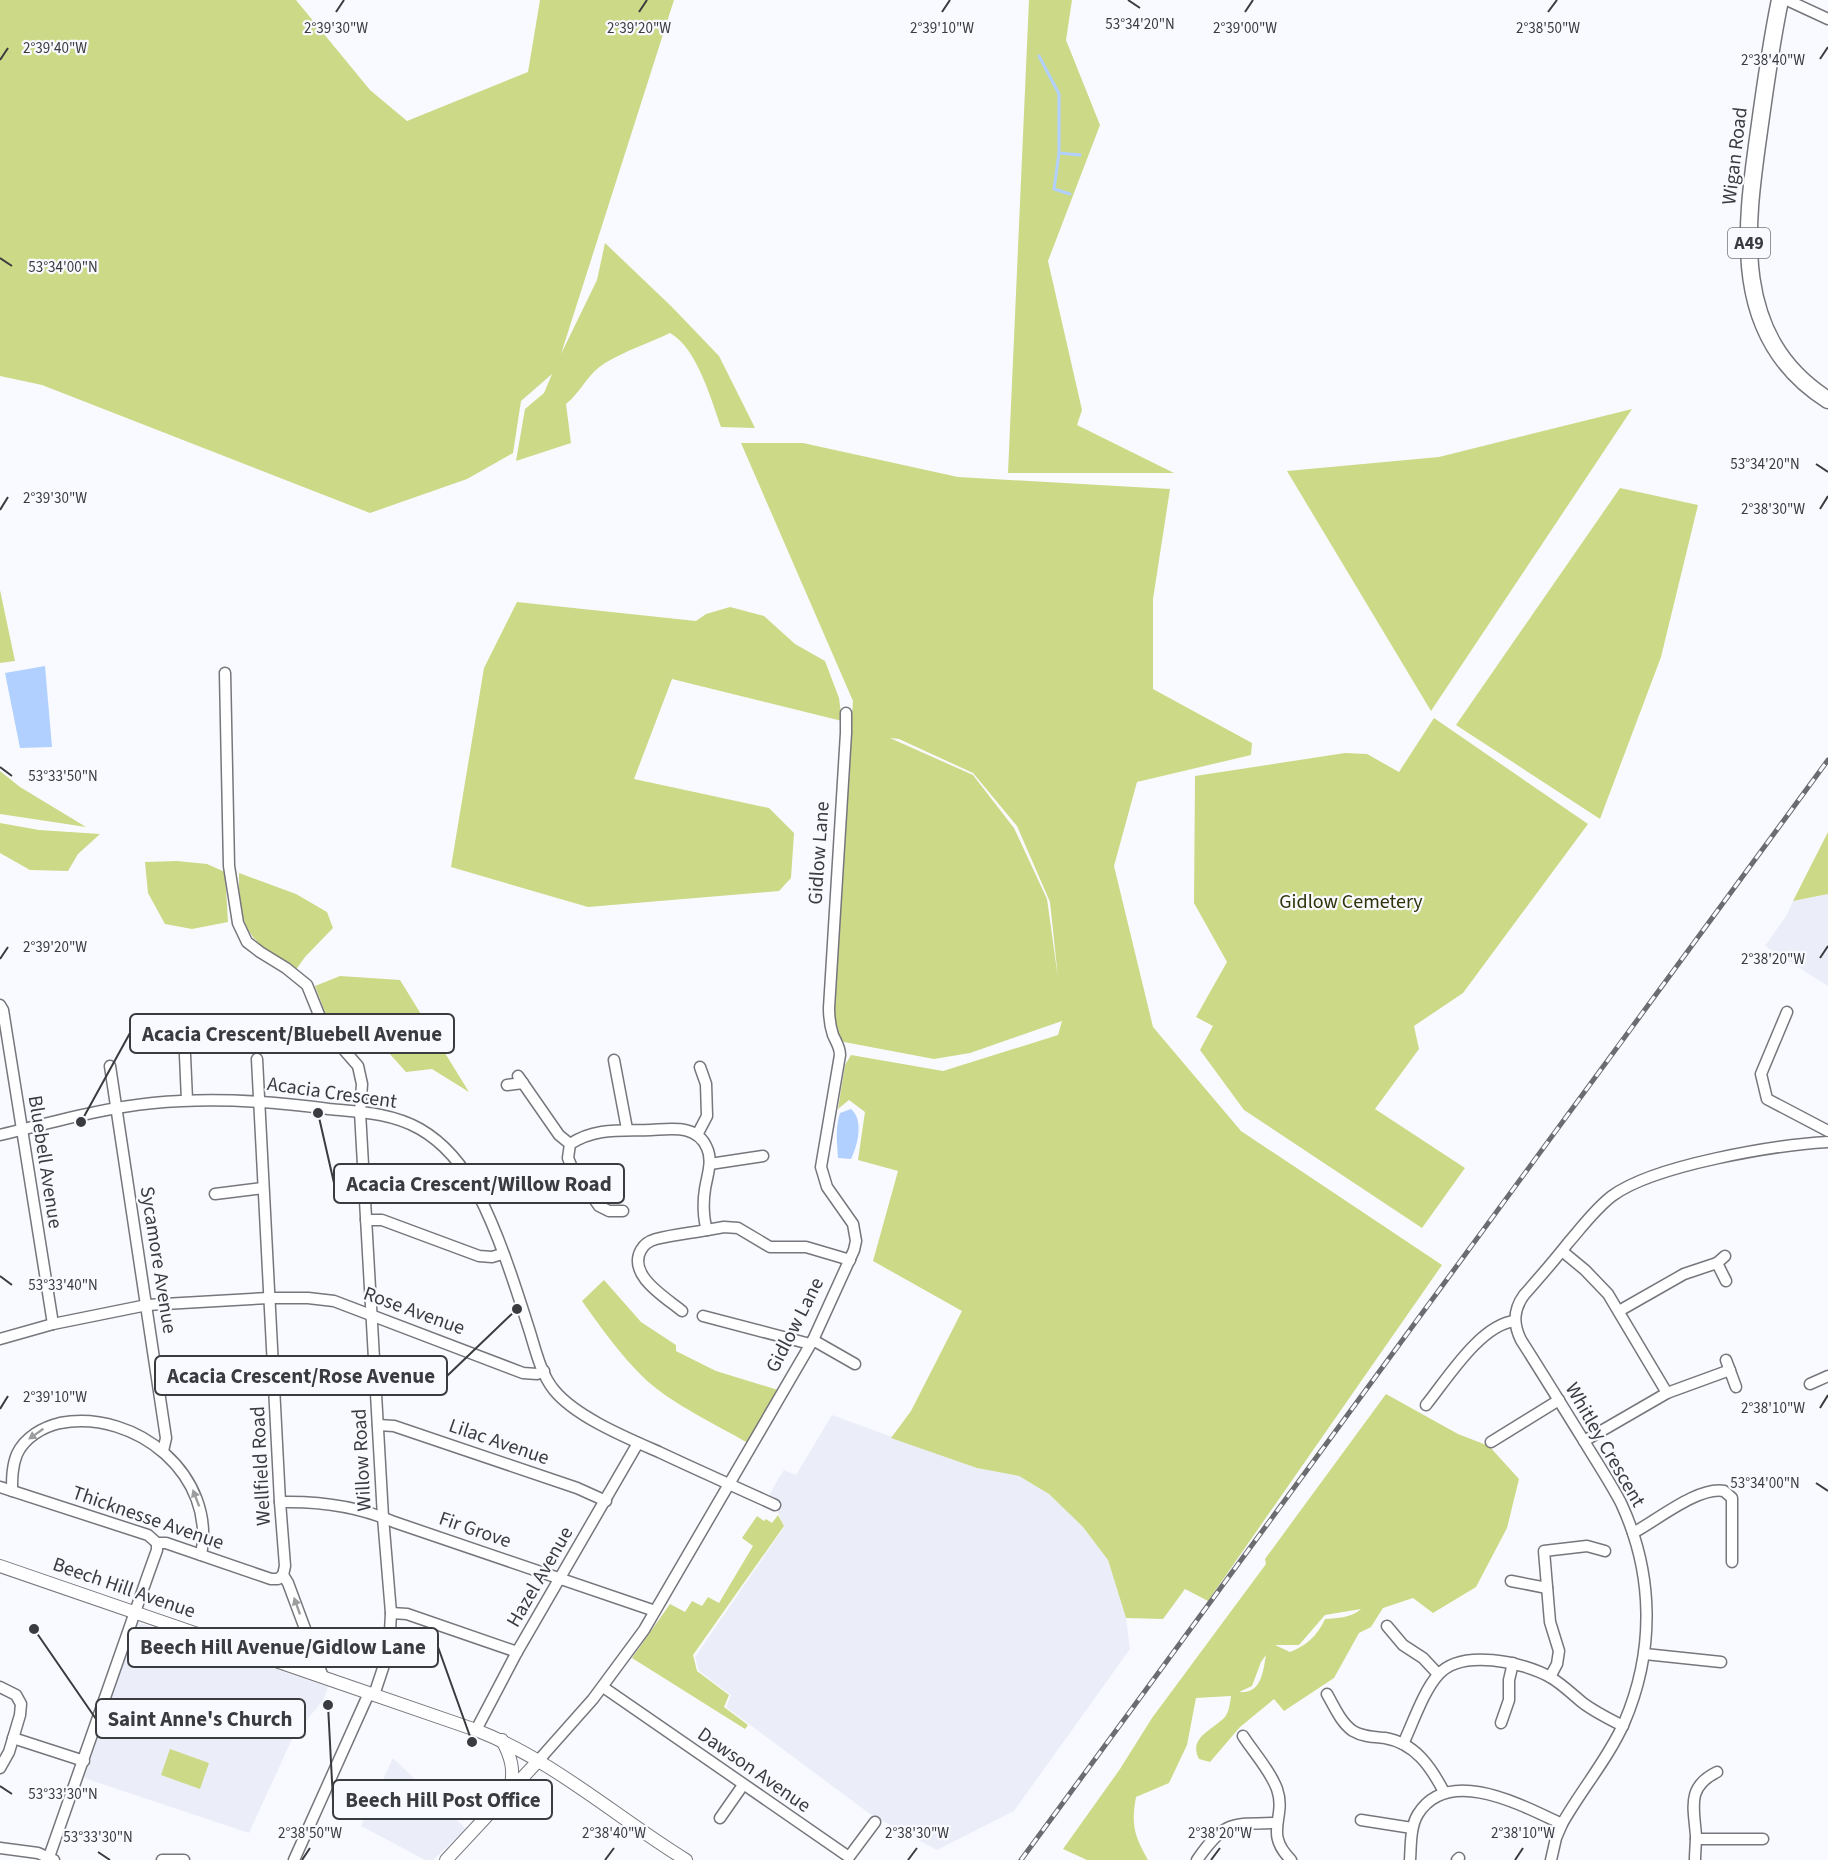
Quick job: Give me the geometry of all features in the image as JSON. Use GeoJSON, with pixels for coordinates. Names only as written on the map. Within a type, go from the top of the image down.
{"type":"FeatureCollection","features":[{"type":"Feature","properties":{"kind":"highway","name":"Wigan Road"},"geometry":{"type":"LineString","coordinates":[[1780,0],[1749,200],[1749,264],[1758,312],[1769,337],[1786,365],[1828,399]]}},
{"type":"Feature","properties":{"kind":"street"},"geometry":{"type":"LineString","coordinates":[[1787,0],[1828,19]]}},
{"type":"Feature","properties":{"kind":"street","name":"Willow Road"},"geometry":{"type":"LineString","coordinates":[[225,673],[229,866],[238,923],[247,942],[307,985],[324,1027],[358,1066],[362,1084],[360,1112],[382,1517],[391,1613],[389,1650],[372,1694],[294,1860]]}},
{"type":"Feature","properties":{"kind":"street","name":"Gidlow Lane"},"geometry":{"type":"LineString","coordinates":[[446,1860],[557,1742],[603,1687],[644,1630],[812,1342],[829,1301],[850,1260],[856,1241],[853,1224],[827,1187],[821,1167],[840,1055],[840,1048],[830,1022],[829,1008],[846,713]]}},
{"type":"Feature","properties":{"kind":"street","name":"Bluebell Avenue"},"geometry":{"type":"LineString","coordinates":[[0,1005],[3,1010],[53,1324]]}},
{"type":"Feature","properties":{"kind":"street"},"geometry":{"type":"LineString","coordinates":[[1787,1012],[1761,1074],[1767,1099],[1828,1131]]}},
{"type":"Feature","properties":{"kind":"street"},"geometry":{"type":"LineString","coordinates":[[184,1033],[187,1100]]}},
{"type":"Feature","properties":{"kind":"street","name":"Wellfield Road"},"geometry":{"type":"LineString","coordinates":[[257,1059],[285,1566],[283,1575],[323,1677]]}},
{"type":"Feature","properties":{"kind":"street"},"geometry":{"type":"LineString","coordinates":[[614,1060],[627,1130]]}},
{"type":"Feature","properties":{"kind":"street","name":"Sycamore Avenue"},"geometry":{"type":"LineString","coordinates":[[110,1066],[166,1438],[163,1451]]}},
{"type":"Feature","properties":{"kind":"street"},"geometry":{"type":"LineString","coordinates":[[697,1135],[707,1116],[706,1084],[700,1067]]}},
{"type":"Feature","properties":{"kind":"street"},"geometry":{"type":"LineString","coordinates":[[507,1085],[520,1080],[559,1135],[570,1144]]}},
{"type":"Feature","properties":{"kind":"street","name":"Acacia Crescent"},"geometry":{"type":"LineString","coordinates":[[0,1135],[116,1109],[187,1100],[258,1101],[360,1112],[386,1116],[408,1123],[430,1136],[451,1154],[479,1195],[544,1371]]}},
{"type":"Feature","properties":{"kind":"street"},"geometry":{"type":"LineString","coordinates":[[570,1144],[588,1134],[603,1130],[682,1129],[697,1135],[707,1148],[710,1164],[704,1192],[707,1230]]}},
{"type":"Feature","properties":{"kind":"street"},"geometry":{"type":"LineString","coordinates":[[1426,1405],[1482,1336],[1499,1324],[1515,1321],[1516,1309],[1520,1300],[1605,1201],[1623,1188],[1704,1162],[1767,1150],[1828,1142]]}},
{"type":"Feature","properties":{"kind":"street"},"geometry":{"type":"LineString","coordinates":[[570,1144],[568,1158],[573,1170],[599,1206],[609,1211],[623,1211]]}},
{"type":"Feature","properties":{"kind":"street"},"geometry":{"type":"LineString","coordinates":[[710,1164],[763,1156]]}},
{"type":"Feature","properties":{"kind":"street"},"geometry":{"type":"LineString","coordinates":[[215,1194],[263,1188]]}},
{"type":"Feature","properties":{"kind":"street"},"geometry":{"type":"LineString","coordinates":[[366,1220],[382,1220],[479,1256],[492,1257],[502,1254]]}},
{"type":"Feature","properties":{"kind":"street"},"geometry":{"type":"LineString","coordinates":[[682,1311],[644,1276],[637,1265],[638,1255],[644,1245],[654,1239],[724,1227],[738,1228],[770,1247],[806,1247],[850,1260]]}},
{"type":"Feature","properties":{"kind":"street"},"geometry":{"type":"LineString","coordinates":[[1562,1251],[1602,1287],[1619,1311],[1667,1393]]}},
{"type":"Feature","properties":{"kind":"street"},"geometry":{"type":"LineString","coordinates":[[1619,1311],[1684,1274],[1721,1259],[1726,1281]]}},
{"type":"Feature","properties":{"kind":"street","name":"Rose Avenue"},"geometry":{"type":"LineString","coordinates":[[0,1340],[53,1324],[147,1305],[308,1298],[334,1302],[523,1373],[537,1374],[544,1371]]}},
{"type":"Feature","properties":{"kind":"street"},"geometry":{"type":"LineString","coordinates":[[703,1316],[812,1342],[854,1365]]}},
{"type":"Feature","properties":{"kind":"street","name":"Whitley Crescent"},"geometry":{"type":"LineString","coordinates":[[1515,1321],[1521,1340],[1620,1502],[1642,1561],[1646,1586],[1647,1632],[1638,1686],[1623,1726],[1562,1824],[1551,1860]]}},
{"type":"Feature","properties":{"kind":"street"},"geometry":{"type":"LineString","coordinates":[[1584,1441],[1667,1393],[1728,1365],[1736,1387]]}},
{"type":"Feature","properties":{"kind":"street"},"geometry":{"type":"LineString","coordinates":[[544,1371],[555,1391],[595,1421],[775,1505]]}},
{"type":"Feature","properties":{"kind":"street"},"geometry":{"type":"LineString","coordinates":[[1810,1384],[1828,1376]]}},
{"type":"Feature","properties":{"kind":"street"},"geometry":{"type":"LineString","coordinates":[[1506,1448],[1496,1439],[1559,1400]]}},
{"type":"Feature","properties":{"kind":"street"},"geometry":{"type":"LineString","coordinates":[[12,1491],[14,1465],[20,1449],[34,1435],[54,1425],[84,1421],[114,1426],[143,1437],[163,1451],[187,1478],[197,1499],[202,1521],[201,1555]]}},
{"type":"Feature","properties":{"kind":"street","name":"Lilac Avenue"},"geometry":{"type":"LineString","coordinates":[[378,1425],[394,1426],[577,1488],[606,1501]]}},
{"type":"Feature","properties":{"kind":"street","name":"Hazel Avenue"},"geometry":{"type":"LineString","coordinates":[[476,1730],[517,1652],[638,1443]]}},
{"type":"Feature","properties":{"kind":"street","name":"Thicknesse Avenue"},"geometry":{"type":"LineString","coordinates":[[0,1487],[148,1535],[157,1543],[166,1543],[271,1579],[278,1579],[283,1575]]}},
{"type":"Feature","properties":{"kind":"street"},"geometry":{"type":"LineString","coordinates":[[1633,1533],[1678,1505],[1717,1490],[1724,1491],[1732,1498],[1732,1562]]}},
{"type":"Feature","properties":{"kind":"street","name":"Fir Grove"},"geometry":{"type":"LineString","coordinates":[[280,1502],[305,1501],[371,1513],[655,1611]]}},
{"type":"Feature","properties":{"kind":"street"},"geometry":{"type":"LineString","coordinates":[[0,1848],[38,1853],[52,1858],[157,1543]]}},
{"type":"Feature","properties":{"kind":"street"},"geometry":{"type":"LineString","coordinates":[[1550,1677],[1557,1664],[1559,1651],[1552,1630],[1544,1551],[1587,1546],[1605,1551]]}},
{"type":"Feature","properties":{"kind":"street","name":"Beech Hill Avenue"},"geometry":{"type":"LineString","coordinates":[[0,1566],[502,1740],[538,1761],[686,1860]]}},
{"type":"Feature","properties":{"kind":"street"},"geometry":{"type":"LineString","coordinates":[[1512,1581],[1547,1588]]}},
{"type":"Feature","properties":{"kind":"street"},"geometry":{"type":"LineString","coordinates":[[391,1613],[407,1614],[517,1652]]}},
{"type":"Feature","properties":{"kind":"street"},"geometry":{"type":"LineString","coordinates":[[1385,1625],[1403,1645],[1424,1658],[1438,1674]]}},
{"type":"Feature","properties":{"kind":"street"},"geometry":{"type":"LineString","coordinates":[[1709,1660],[1710,1649]]}},
{"type":"Feature","properties":{"kind":"street"},"geometry":{"type":"LineString","coordinates":[[1645,1654],[1721,1662]]}},
{"type":"Feature","properties":{"kind":"street"},"geometry":{"type":"LineString","coordinates":[[1403,1744],[1438,1674],[1450,1665],[1463,1660],[1513,1663],[1550,1677],[1594,1710],[1623,1726]]}},
{"type":"Feature","properties":{"kind":"street"},"geometry":{"type":"LineString","coordinates":[[1494,1734],[1504,1725],[1513,1663]]}},
{"type":"Feature","properties":{"kind":"street"},"geometry":{"type":"LineString","coordinates":[[0,1687],[16,1695],[21,1704],[9,1752],[0,1767]]}},
{"type":"Feature","properties":{"kind":"street","name":"Dawson Avenue"},"geometry":{"type":"LineString","coordinates":[[603,1687],[849,1857],[875,1822]]}},
{"type":"Feature","properties":{"kind":"street"},"geometry":{"type":"LineString","coordinates":[[1327,1694],[1329,1708],[1352,1731],[1403,1744],[1429,1765],[1444,1792]]}},
{"type":"Feature","properties":{"kind":"street"},"geometry":{"type":"LineString","coordinates":[[1244,1736],[1248,1753],[1278,1790],[1280,1803],[1276,1838],[1281,1850],[1291,1860]]}},
{"type":"Feature","properties":{"kind":"street"},"geometry":{"type":"LineString","coordinates":[[13,1738],[84,1761]]}},
{"type":"Feature","properties":{"kind":"street"},"geometry":{"type":"LineString","coordinates":[[502,1740],[512,1763],[510,1790]]}},
{"type":"Feature","properties":{"kind":"street"},"geometry":{"type":"LineString","coordinates":[[1695,1860],[1694,1797],[1701,1783],[1717,1772]]}},
{"type":"Feature","properties":{"kind":"street"},"geometry":{"type":"LineString","coordinates":[[720,1818],[743,1785]]}},
{"type":"Feature","properties":{"kind":"street"},"geometry":{"type":"LineString","coordinates":[[1413,1860],[1412,1828],[1417,1815],[1430,1800],[1444,1792],[1468,1790],[1508,1800],[1562,1824]]}},
{"type":"Feature","properties":{"kind":"street"},"geometry":{"type":"LineString","coordinates":[[1361,1820],[1412,1828]]}},
{"type":"Feature","properties":{"kind":"street"},"geometry":{"type":"LineString","coordinates":[[1199,1853],[1217,1834],[1235,1824],[1277,1823]]}},
{"type":"Feature","properties":{"kind":"street"},"geometry":{"type":"LineString","coordinates":[[1696,1839],[1763,1839]]}},
{"type":"Feature","properties":{"kind":"street"},"geometry":{"type":"LineString","coordinates":[[162,1860],[184,1860]]}},
{"type":"Feature","properties":{"kind":"shaded area"},"geometry":{"type":"Polygon","coordinates":[[[1828,894],[1828,986],[1765,946],[1786,916],[1793,901],[1828,894]]]}},
{"type":"Feature","properties":{"kind":"shaded area"},"geometry":{"type":"Polygon","coordinates":[[[832,1415],[977,1468],[1019,1476],[1049,1494],[1083,1527],[1108,1560],[1126,1618],[1130,1649],[1014,1811],[937,1850],[870,1814],[726,1707],[731,1695],[699,1671],[695,1657],[784,1527],[775,1505],[768,1497],[777,1481],[784,1470],[796,1475],[832,1415]]]}},
{"type":"Feature","properties":{"kind":"shaded area"},"geometry":{"type":"Polygon","coordinates":[[[137,1622],[328,1687],[324,1699],[293,1737],[249,1833],[84,1778],[137,1622]]]}},
{"type":"Feature","properties":{"kind":"shaded area"},"geometry":{"type":"Polygon","coordinates":[[[393,1758],[466,1829],[433,1860],[425,1860],[361,1826],[393,1758]]]}},
{"type":"Feature","properties":{"kind":"green space"},"geometry":{"type":"Polygon","coordinates":[[[0,0],[296,0],[370,90],[407,121],[528,72],[540,0],[674,0],[561,354],[597,280],[605,243],[719,356],[755,428],[721,427],[708,389],[695,362],[680,340],[670,333],[613,359],[594,372],[566,404],[571,443],[516,461],[525,409],[544,393],[552,374],[521,401],[513,453],[467,479],[370,513],[42,385],[0,376],[0,0]]]}},
{"type":"Feature","properties":{"kind":"green space"},"geometry":{"type":"Polygon","coordinates":[[[1029,0],[1072,0],[1066,40],[1100,125],[1048,261],[1082,410],[1077,425],[1174,473],[1008,473],[1029,0]]]}},
{"type":"Feature","properties":{"kind":"green space"},"geometry":{"type":"Polygon","coordinates":[[[1632,409],[1431,711],[1287,471],[1439,457],[1632,409]]]}},
{"type":"Feature","properties":{"kind":"green space"},"geometry":{"type":"Polygon","coordinates":[[[741,443],[803,443],[958,477],[1170,489],[1153,599],[1153,689],[1252,743],[1251,755],[1137,782],[1114,866],[1153,1027],[1241,1131],[1442,1265],[1208,1601],[1185,1589],[1163,1619],[1126,1618],[1108,1560],[1083,1527],[1049,1494],[1019,1476],[977,1468],[891,1438],[911,1411],[962,1311],[873,1261],[898,1171],[858,1160],[865,1112],[849,1100],[838,1109],[845,1065],[851,1055],[943,1071],[1058,1035],[1062,1021],[970,1053],[934,1059],[844,1042],[836,1033],[834,1014],[840,886],[853,701],[741,443]],[[890,738],[973,775],[1014,828],[1047,899],[1058,978],[1050,902],[1017,826],[973,773],[899,739],[890,738]]]}},
{"type":"Feature","properties":{"kind":"green space"},"geometry":{"type":"Polygon","coordinates":[[[1620,488],[1698,505],[1661,657],[1600,819],[1456,725],[1620,488]]]}},
{"type":"Feature","properties":{"kind":"green space"},"geometry":{"type":"Polygon","coordinates":[[[0,590],[15,661],[0,663],[0,590]]]}},
{"type":"Feature","properties":{"kind":"green space"},"geometry":{"type":"Polygon","coordinates":[[[517,602],[696,621],[706,614],[730,607],[764,616],[795,644],[825,661],[839,698],[842,721],[672,679],[634,779],[769,808],[794,833],[791,878],[779,891],[588,907],[451,867],[484,668],[517,602]]]}},
{"type":"Feature","properties":{"kind":"green space","name":"Gidlow Cemetery"},"geometry":{"type":"Polygon","coordinates":[[[1434,718],[1588,824],[1463,993],[1414,1026],[1419,1049],[1375,1109],[1465,1168],[1422,1228],[1244,1110],[1200,1050],[1213,1026],[1196,1017],[1227,962],[1194,903],[1195,776],[1345,753],[1367,754],[1399,772],[1434,718]]]}},
{"type":"Feature","properties":{"kind":"green space"},"geometry":{"type":"Polygon","coordinates":[[[0,771],[20,787],[86,827],[0,814],[0,771]]]}},
{"type":"Feature","properties":{"kind":"green space"},"geometry":{"type":"Polygon","coordinates":[[[0,823],[39,830],[100,834],[78,854],[68,871],[30,870],[0,853],[0,823]]]}},
{"type":"Feature","properties":{"kind":"green space"},"geometry":{"type":"Polygon","coordinates":[[[1828,832],[1828,894],[1793,901],[1828,832]]]}},
{"type":"Feature","properties":{"kind":"green space"},"geometry":{"type":"Polygon","coordinates":[[[177,861],[207,864],[225,872],[228,922],[192,929],[165,924],[148,893],[145,862],[177,861]]]}},
{"type":"Feature","properties":{"kind":"green space"},"geometry":{"type":"Polygon","coordinates":[[[239,873],[296,894],[327,912],[333,928],[295,971],[267,951],[250,932],[241,908],[239,873]]]}},
{"type":"Feature","properties":{"kind":"green space"},"geometry":{"type":"Polygon","coordinates":[[[340,976],[400,980],[469,1092],[432,1069],[406,1072],[371,1033],[349,1046],[331,1028],[315,986],[340,976]]]}},
{"type":"Feature","properties":{"kind":"green space"},"geometry":{"type":"Polygon","coordinates":[[[604,1280],[641,1322],[676,1345],[676,1351],[716,1371],[778,1390],[748,1443],[669,1398],[646,1380],[628,1361],[582,1301],[604,1280]]]}},
{"type":"Feature","properties":{"kind":"green space"},"geometry":{"type":"Polygon","coordinates":[[[1386,1394],[1458,1434],[1489,1446],[1519,1479],[1507,1528],[1476,1587],[1433,1613],[1413,1598],[1383,1608],[1371,1627],[1359,1633],[1334,1678],[1284,1711],[1274,1699],[1240,1727],[1210,1762],[1199,1759],[1196,1752],[1197,1745],[1203,1735],[1226,1716],[1231,1696],[1196,1698],[1187,1745],[1169,1783],[1136,1797],[1135,1830],[1148,1860],[1087,1860],[1063,1849],[1120,1769],[1152,1718],[1266,1564],[1265,1559],[1386,1394]],[[1361,1609],[1325,1615],[1299,1645],[1275,1645],[1290,1652],[1311,1639],[1325,1619],[1349,1616],[1361,1609]],[[1266,1655],[1252,1686],[1239,1692],[1252,1690],[1260,1681],[1266,1655]]]}},
{"type":"Feature","properties":{"kind":"green space"},"geometry":{"type":"Polygon","coordinates":[[[778,1515],[784,1526],[693,1655],[697,1671],[729,1695],[724,1707],[748,1725],[745,1729],[632,1658],[670,1604],[685,1612],[692,1601],[702,1606],[708,1597],[719,1603],[753,1546],[742,1538],[757,1516],[772,1523],[778,1515]]]}},
{"type":"Feature","properties":{"kind":"green space"},"geometry":{"type":"Polygon","coordinates":[[[170,1749],[209,1763],[200,1789],[161,1775],[170,1749]]]}},
{"type":"Feature","properties":{"kind":"water"},"geometry":{"type":"Polygon","coordinates":[[[45,666],[52,747],[20,748],[5,673],[45,666]]]}},
{"type":"Feature","properties":{"kind":"water"},"geometry":{"type":"Polygon","coordinates":[[[851,1109],[859,1126],[856,1147],[851,1159],[838,1158],[838,1119],[840,1113],[851,1109]]]}},
{"type":"Feature","properties":{"kind":"waterway"},"geometry":{"type":"LineString","coordinates":[[1039,56],[1059,94],[1059,153],[1054,189],[1070,194]]}},
{"type":"Feature","properties":{"kind":"waterway"},"geometry":{"type":"LineString","coordinates":[[1059,153],[1080,155]]}},
{"type":"Feature","properties":{"kind":"railway"},"geometry":{"type":"LineString","coordinates":[[1021,1860],[1828,760]]}},
{"type":"Feature","properties":{"kind":"place","name":"Acacia Crescent/Willow Road"},"geometry":{"type":"Point","coordinates":[318,1113]}},
{"type":"Feature","properties":{"kind":"place","name":"Acacia Crescent/Bluebell Avenue"},"geometry":{"type":"Point","coordinates":[81,1122]}},
{"type":"Feature","properties":{"kind":"place","name":"Acacia Crescent/Rose Avenue"},"geometry":{"type":"Point","coordinates":[517,1309]}},
{"type":"Feature","properties":{"kind":"place","name":"Saint Anne's Church"},"geometry":{"type":"Point","coordinates":[34,1629]}},
{"type":"Feature","properties":{"kind":"place","name":"Beech Hill Post Office"},"geometry":{"type":"Point","coordinates":[328,1705]}},
{"type":"Feature","properties":{"kind":"place","name":"Beech Hill Avenue/Gidlow Lane"},"geometry":{"type":"Point","coordinates":[472,1742]}}]}
